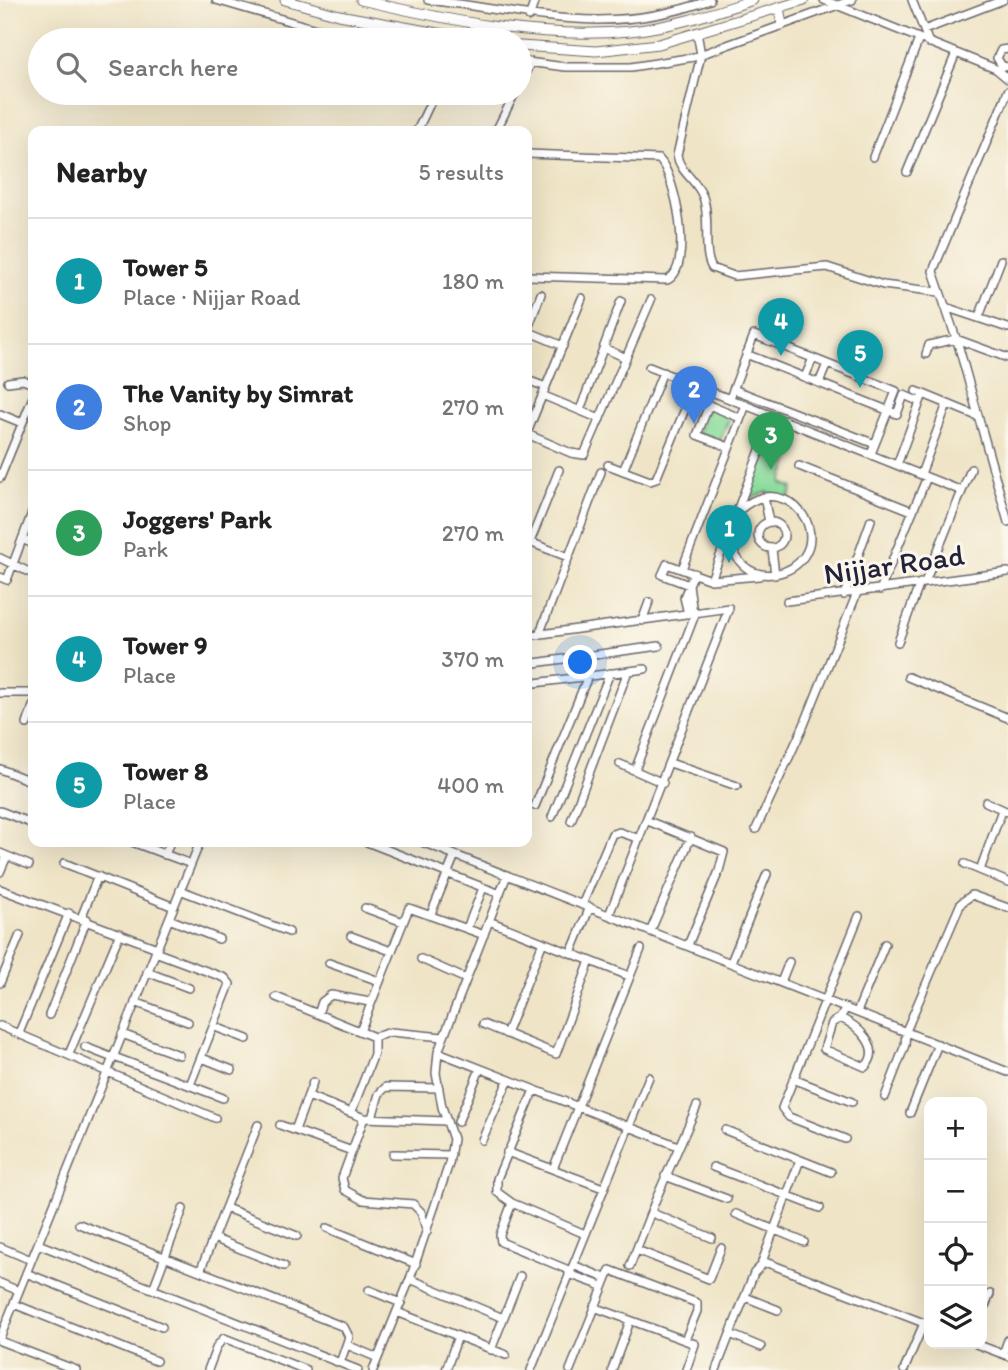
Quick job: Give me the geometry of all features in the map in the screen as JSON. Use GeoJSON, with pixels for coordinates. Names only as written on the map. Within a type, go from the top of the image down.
{"type":"FeatureCollection","features":[{"type":"Feature","properties":{"kind":"main road"},"geometry":{"type":"LineString","coordinates":[[285,0],[402,28]]}},
{"type":"Feature","properties":{"kind":"main road"},"geometry":{"type":"LineString","coordinates":[[361,0],[463,20],[527,28]]}},
{"type":"Feature","properties":{"kind":"main road"},"geometry":{"type":"LineString","coordinates":[[532,29],[575,34],[632,31],[697,19],[753,0]]}},
{"type":"Feature","properties":{"kind":"main road"},"geometry":{"type":"LineString","coordinates":[[532,47],[596,51],[659,44],[804,0]]}},
{"type":"Feature","properties":{"kind":"main road"},"geometry":{"type":"LineString","coordinates":[[779,7],[782,25]]}},
{"type":"Feature","properties":{"kind":"street"},"geometry":{"type":"LineString","coordinates":[[216,0],[313,28]]}},
{"type":"Feature","properties":{"kind":"street"},"geometry":{"type":"LineString","coordinates":[[428,0],[471,3],[529,17],[578,20],[656,16],[710,0]]}},
{"type":"Feature","properties":{"kind":"street"},"geometry":{"type":"LineString","coordinates":[[529,17],[535,0]]}},
{"type":"Feature","properties":{"kind":"street"},"geometry":{"type":"LineString","coordinates":[[824,0],[929,43],[1002,67]]}},
{"type":"Feature","properties":{"kind":"street"},"geometry":{"type":"LineString","coordinates":[[532,62],[565,67],[631,67],[701,55],[852,0]]}},
{"type":"Feature","properties":{"kind":"street"},"geometry":{"type":"LineString","coordinates":[[912,0],[929,43]]}},
{"type":"Feature","properties":{"kind":"street"},"geometry":{"type":"LineString","coordinates":[[924,30],[1003,0]]}},
{"type":"Feature","properties":{"kind":"street"},"geometry":{"type":"LineString","coordinates":[[697,32],[701,55],[677,155],[681,169],[699,187],[704,198],[709,226],[708,257],[712,268],[734,276],[832,267],[883,285],[939,292]]}},
{"type":"Feature","properties":{"kind":"street"},"geometry":{"type":"LineString","coordinates":[[873,157],[919,39]]}},
{"type":"Feature","properties":{"kind":"street"},"geometry":{"type":"LineString","coordinates":[[1008,49],[998,55],[1008,79]]}},
{"type":"Feature","properties":{"kind":"street"},"geometry":{"type":"LineString","coordinates":[[907,172],[956,53]]}},
{"type":"Feature","properties":{"kind":"street"},"geometry":{"type":"LineString","coordinates":[[1008,91],[933,268],[961,355],[1008,522]]}},
{"type":"Feature","properties":{"kind":"street"},"geometry":{"type":"LineString","coordinates":[[419,126],[429,105]]}},
{"type":"Feature","properties":{"kind":"street"},"geometry":{"type":"LineString","coordinates":[[499,126],[509,105]]}},
{"type":"Feature","properties":{"kind":"street"},"geometry":{"type":"LineString","coordinates":[[532,153],[659,159],[666,168],[676,200],[682,262],[675,275],[667,281],[532,276]]}},
{"type":"Feature","properties":{"kind":"street"},"geometry":{"type":"LineString","coordinates":[[979,317],[1001,260]]}},
{"type":"Feature","properties":{"kind":"street"},"geometry":{"type":"LineString","coordinates":[[532,318],[541,294]]}},
{"type":"Feature","properties":{"kind":"street"},"geometry":{"type":"LineString","coordinates":[[532,421],[583,298]]}},
{"type":"Feature","properties":{"kind":"street"},"geometry":{"type":"LineString","coordinates":[[532,436],[583,456],[651,300]]}},
{"type":"Feature","properties":{"kind":"street"},"geometry":{"type":"LineString","coordinates":[[580,410],[621,301]]}},
{"type":"Feature","properties":{"kind":"street"},"geometry":{"type":"LineString","coordinates":[[945,307],[1008,328]]}},
{"type":"Feature","properties":{"kind":"street"},"geometry":{"type":"LineString","coordinates":[[532,333],[563,346]]}},
{"type":"Feature","properties":{"kind":"street"},"geometry":{"type":"LineString","coordinates":[[730,398],[754,335],[827,363],[896,391],[871,454]]}},
{"type":"Feature","properties":{"kind":"street"},"geometry":{"type":"LineString","coordinates":[[926,354],[929,345],[956,339],[1008,358]]}},
{"type":"Feature","properties":{"kind":"street"},"geometry":{"type":"LineString","coordinates":[[961,355],[979,346]]}},
{"type":"Feature","properties":{"kind":"street"},"geometry":{"type":"LineString","coordinates":[[604,348],[626,358]]}},
{"type":"Feature","properties":{"kind":"street"},"geometry":{"type":"LineString","coordinates":[[746,354],[897,414],[904,396],[920,395],[977,416]]}},
{"type":"Feature","properties":{"kind":"street"},"geometry":{"type":"LineString","coordinates":[[805,377],[813,358]]}},
{"type":"Feature","properties":{"kind":"street"},"geometry":{"type":"LineString","coordinates":[[819,383],[827,363]]}},
{"type":"Feature","properties":{"kind":"street"},"geometry":{"type":"LineString","coordinates":[[649,367],[962,491]]}},
{"type":"Feature","properties":{"kind":"street"},"geometry":{"type":"LineString","coordinates":[[623,471],[663,372]]}},
{"type":"Feature","properties":{"kind":"street"},"geometry":{"type":"LineString","coordinates":[[8,382],[28,382]]}},
{"type":"Feature","properties":{"kind":"street"},"geometry":{"type":"LineString","coordinates":[[532,383],[600,419]]}},
{"type":"Feature","properties":{"kind":"street"},"geometry":{"type":"LineString","coordinates":[[608,465],[650,481],[656,480],[695,385]]}},
{"type":"Feature","properties":{"kind":"street"},"geometry":{"type":"LineString","coordinates":[[733,389],[875,444]]}},
{"type":"Feature","properties":{"kind":"street"},"geometry":{"type":"LineString","coordinates":[[897,465],[920,395]]}},
{"type":"Feature","properties":{"kind":"street"},"geometry":{"type":"LineString","coordinates":[[880,590],[912,511],[947,404]]}},
{"type":"Feature","properties":{"kind":"street"},"geometry":{"type":"LineString","coordinates":[[729,447],[697,435],[709,405],[740,418]]}},
{"type":"Feature","properties":{"kind":"street"},"geometry":{"type":"LineString","coordinates":[[682,569],[746,405]]}},
{"type":"Feature","properties":{"kind":"street"},"geometry":{"type":"LineString","coordinates":[[0,478],[3,462],[28,409]]}},
{"type":"Feature","properties":{"kind":"street"},"geometry":{"type":"LineString","coordinates":[[0,414],[22,423]]}},
{"type":"Feature","properties":{"kind":"street"},"geometry":{"type":"LineString","coordinates":[[711,580],[771,421]]}},
{"type":"Feature","properties":{"kind":"street"},"geometry":{"type":"LineString","coordinates":[[799,466],[912,511]]}},
{"type":"Feature","properties":{"kind":"street"},"geometry":{"type":"LineString","coordinates":[[898,642],[971,469]]}},
{"type":"Feature","properties":{"kind":"street"},"geometry":{"type":"LineString","coordinates":[[532,533],[559,470]]}},
{"type":"Feature","properties":{"kind":"street"},"geometry":{"type":"LineString","coordinates":[[539,635],[601,472]]}},
{"type":"Feature","properties":{"kind":"street"},"geometry":{"type":"LineString","coordinates":[[689,585],[662,575],[667,564],[711,580],[775,575],[795,567],[803,558],[810,537],[808,525],[803,515],[786,500],[764,497],[753,500],[735,514]]}},
{"type":"Feature","properties":{"kind":"street"},"geometry":{"type":"LineString","coordinates":[[764,497],[769,522]]}},
{"type":"Feature","properties":{"kind":"street"},"geometry":{"type":"LineString","coordinates":[[844,595],[871,520]]}},
{"type":"Feature","properties":{"kind":"street"},"geometry":{"type":"LineString","coordinates":[[769,522],[778,524],[784,535],[781,544],[772,549],[762,545],[758,538],[761,526],[769,522]]}},
{"type":"Feature","properties":{"kind":"street"},"geometry":{"type":"LineString","coordinates":[[0,578],[7,580],[28,524]]}},
{"type":"Feature","properties":{"kind":"street"},"geometry":{"type":"LineString","coordinates":[[731,526],[732,548],[737,558],[744,566],[764,576]]}},
{"type":"Feature","properties":{"kind":"street"},"geometry":{"type":"LineString","coordinates":[[22,540],[28,542]]}},
{"type":"Feature","properties":{"kind":"street"},"geometry":{"type":"LineString","coordinates":[[532,544],[568,557]]}},
{"type":"Feature","properties":{"kind":"street"},"geometry":{"type":"LineString","coordinates":[[772,549],[775,575]]}},
{"type":"Feature","properties":{"kind":"street"},"geometry":{"type":"LineString","coordinates":[[0,558],[28,572]]}},
{"type":"Feature","properties":{"kind":"street","name":"Nijjar Road"},"geometry":{"type":"LineString","coordinates":[[787,601],[1008,572]]}},
{"type":"Feature","properties":{"kind":"street"},"geometry":{"type":"LineString","coordinates":[[692,613],[684,601],[694,573]]}},
{"type":"Feature","properties":{"kind":"street"},"geometry":{"type":"LineString","coordinates":[[756,829],[804,725],[857,593]]}},
{"type":"Feature","properties":{"kind":"street"},"geometry":{"type":"LineString","coordinates":[[642,621],[649,602]]}},
{"type":"Feature","properties":{"kind":"street"},"geometry":{"type":"LineString","coordinates":[[532,636],[729,608],[663,783],[609,915]]}},
{"type":"Feature","properties":{"kind":"street"},"geometry":{"type":"LineString","coordinates":[[635,771],[692,613]]}},
{"type":"Feature","properties":{"kind":"street"},"geometry":{"type":"LineString","coordinates":[[532,663],[659,646]]}},
{"type":"Feature","properties":{"kind":"street"},"geometry":{"type":"LineString","coordinates":[[532,683],[645,669]]}},
{"type":"Feature","properties":{"kind":"street"},"geometry":{"type":"LineString","coordinates":[[571,821],[628,671]]}},
{"type":"Feature","properties":{"kind":"street"},"geometry":{"type":"LineString","coordinates":[[552,817],[610,673]]}},
{"type":"Feature","properties":{"kind":"street"},"geometry":{"type":"LineString","coordinates":[[536,806],[587,676]]}},
{"type":"Feature","properties":{"kind":"street"},"geometry":{"type":"LineString","coordinates":[[908,677],[1008,718]]}},
{"type":"Feature","properties":{"kind":"street"},"geometry":{"type":"LineString","coordinates":[[0,693],[28,693]]}},
{"type":"Feature","properties":{"kind":"street"},"geometry":{"type":"LineString","coordinates":[[670,763],[737,786]]}},
{"type":"Feature","properties":{"kind":"street"},"geometry":{"type":"LineString","coordinates":[[620,764],[663,783]]}},
{"type":"Feature","properties":{"kind":"street"},"geometry":{"type":"LineString","coordinates":[[0,769],[28,780]]}},
{"type":"Feature","properties":{"kind":"street"},"geometry":{"type":"LineString","coordinates":[[980,870],[1005,811],[986,802]]}},
{"type":"Feature","properties":{"kind":"street"},"geometry":{"type":"LineString","coordinates":[[0,811],[28,822]]}},
{"type":"Feature","properties":{"kind":"street"},"geometry":{"type":"LineString","coordinates":[[648,821],[719,848],[725,855],[688,945]]}},
{"type":"Feature","properties":{"kind":"street"},"geometry":{"type":"LineString","coordinates":[[570,953],[612,834],[619,832],[640,839]]}},
{"type":"Feature","properties":{"kind":"street"},"geometry":{"type":"LineString","coordinates":[[651,930],[691,837]]}},
{"type":"Feature","properties":{"kind":"street"},"geometry":{"type":"LineString","coordinates":[[145,847],[191,864]]}},
{"type":"Feature","properties":{"kind":"street"},"geometry":{"type":"LineString","coordinates":[[165,855],[168,847]]}},
{"type":"Feature","properties":{"kind":"street"},"geometry":{"type":"LineString","coordinates":[[76,1370],[0,1339],[4,1319],[14,1304],[198,847]]}},
{"type":"Feature","properties":{"kind":"street"},"geometry":{"type":"LineString","coordinates":[[380,847],[500,894]]}},
{"type":"Feature","properties":{"kind":"street"},"geometry":{"type":"LineString","coordinates":[[435,847],[1008,1072]]}},
{"type":"Feature","properties":{"kind":"street"},"geometry":{"type":"LineString","coordinates":[[0,872],[3,854],[29,865]]}},
{"type":"Feature","properties":{"kind":"street"},"geometry":{"type":"LineString","coordinates":[[431,914],[455,855]]}},
{"type":"Feature","properties":{"kind":"street"},"geometry":{"type":"LineString","coordinates":[[64,863],[174,907]]}},
{"type":"Feature","properties":{"kind":"street"},"geometry":{"type":"LineString","coordinates":[[965,864],[1008,882]]}},
{"type":"Feature","properties":{"kind":"street"},"geometry":{"type":"LineString","coordinates":[[731,962],[766,874]]}},
{"type":"Feature","properties":{"kind":"street"},"geometry":{"type":"LineString","coordinates":[[373,1370],[416,1264],[451,1155],[453,1139],[446,1121],[436,1073],[443,1037],[507,875]]}},
{"type":"Feature","properties":{"kind":"street"},"geometry":{"type":"LineString","coordinates":[[49,1015],[97,876]]}},
{"type":"Feature","properties":{"kind":"street"},"geometry":{"type":"LineString","coordinates":[[467,928],[483,888]]}},
{"type":"Feature","properties":{"kind":"street"},"geometry":{"type":"LineString","coordinates":[[0,889],[84,918],[228,981],[230,989],[190,1085]]}},
{"type":"Feature","properties":{"kind":"street"},"geometry":{"type":"LineString","coordinates":[[180,890],[289,932]]}},
{"type":"Feature","properties":{"kind":"street"},"geometry":{"type":"LineString","coordinates":[[885,1097],[905,1045],[906,1031],[963,899],[972,895],[1008,908]]}},
{"type":"Feature","properties":{"kind":"street"},"geometry":{"type":"LineString","coordinates":[[365,908],[403,922]]}},
{"type":"Feature","properties":{"kind":"street"},"geometry":{"type":"LineString","coordinates":[[361,1029],[409,908],[484,935]]}},
{"type":"Feature","properties":{"kind":"street"},"geometry":{"type":"LineString","coordinates":[[19,1033],[68,913]]}},
{"type":"Feature","properties":{"kind":"street"},"geometry":{"type":"LineString","coordinates":[[845,1139],[783,1112],[782,1105],[859,916]]}},
{"type":"Feature","properties":{"kind":"street"},"geometry":{"type":"LineString","coordinates":[[169,919],[219,939]]}},
{"type":"Feature","properties":{"kind":"street"},"geometry":{"type":"LineString","coordinates":[[494,923],[629,976]]}},
{"type":"Feature","properties":{"kind":"street"},"geometry":{"type":"LineString","coordinates":[[69,1055],[120,933]]}},
{"type":"Feature","properties":{"kind":"street"},"geometry":{"type":"LineString","coordinates":[[0,983],[20,935]]}},
{"type":"Feature","properties":{"kind":"street"},"geometry":{"type":"LineString","coordinates":[[351,936],[391,951]]}},
{"type":"Feature","properties":{"kind":"street"},"geometry":{"type":"LineString","coordinates":[[506,1034],[543,942]]}},
{"type":"Feature","properties":{"kind":"street"},"geometry":{"type":"LineString","coordinates":[[857,1012],[885,944]]}},
{"type":"Feature","properties":{"kind":"street"},"geometry":{"type":"LineString","coordinates":[[553,1169],[641,949]]}},
{"type":"Feature","properties":{"kind":"street"},"geometry":{"type":"LineString","coordinates":[[422,959],[466,979]]}},
{"type":"Feature","properties":{"kind":"street"},"geometry":{"type":"LineString","coordinates":[[483,1024],[556,1054],[590,961]]}},
{"type":"Feature","properties":{"kind":"street"},"geometry":{"type":"LineString","coordinates":[[781,982],[789,962]]}},
{"type":"Feature","properties":{"kind":"street"},"geometry":{"type":"LineString","coordinates":[[329,963],[379,981]]}},
{"type":"Feature","properties":{"kind":"street"},"geometry":{"type":"LineString","coordinates":[[147,972],[189,988]]}},
{"type":"Feature","properties":{"kind":"street"},"geometry":{"type":"LineString","coordinates":[[318,1014],[322,1002],[331,995],[370,1002]]}},
{"type":"Feature","properties":{"kind":"street"},"geometry":{"type":"LineString","coordinates":[[276,996],[361,1029],[374,1037],[391,1032],[443,1037]]}},
{"type":"Feature","properties":{"kind":"street"},"geometry":{"type":"LineString","coordinates":[[135,1002],[188,1022]]}},
{"type":"Feature","properties":{"kind":"street"},"geometry":{"type":"LineString","coordinates":[[840,1018],[856,1024],[867,1037],[869,1060],[865,1067],[824,1049],[832,1023],[840,1018],[846,1008]]}},
{"type":"Feature","properties":{"kind":"street"},"geometry":{"type":"LineString","coordinates":[[0,1026],[215,1118]]}},
{"type":"Feature","properties":{"kind":"street"},"geometry":{"type":"LineString","coordinates":[[215,1027],[247,1039]]}},
{"type":"Feature","properties":{"kind":"street"},"geometry":{"type":"LineString","coordinates":[[122,1034],[179,1055]]}},
{"type":"Feature","properties":{"kind":"street"},"geometry":{"type":"LineString","coordinates":[[351,1113],[374,1054],[374,1037]]}},
{"type":"Feature","properties":{"kind":"street"},"geometry":{"type":"LineString","coordinates":[[910,1113],[938,1044]]}},
{"type":"Feature","properties":{"kind":"street"},"geometry":{"type":"LineString","coordinates":[[85,1047],[223,1098]]}},
{"type":"Feature","properties":{"kind":"street"},"geometry":{"type":"LineString","coordinates":[[439,1052],[678,1146]]}},
{"type":"Feature","properties":{"kind":"street"},"geometry":{"type":"LineString","coordinates":[[202,1058],[232,1070]]}},
{"type":"Feature","properties":{"kind":"street"},"geometry":{"type":"LineString","coordinates":[[458,1122],[480,1069]]}},
{"type":"Feature","properties":{"kind":"street"},"geometry":{"type":"LineString","coordinates":[[531,1370],[649,1077]]}},
{"type":"Feature","properties":{"kind":"street"},"geometry":{"type":"LineString","coordinates":[[793,1079],[852,1102]]}},
{"type":"Feature","properties":{"kind":"street"},"geometry":{"type":"LineString","coordinates":[[482,1140],[508,1081]]}},
{"type":"Feature","properties":{"kind":"street"},"geometry":{"type":"LineString","coordinates":[[295,1130],[313,1082]]}},
{"type":"Feature","properties":{"kind":"street"},"geometry":{"type":"LineString","coordinates":[[427,1233],[421,1212],[413,1204],[372,1201],[348,1194],[342,1178],[379,1094],[386,1087],[439,1088]]}},
{"type":"Feature","properties":{"kind":"street"},"geometry":{"type":"LineString","coordinates":[[534,1090],[507,1152],[496,1186],[497,1192],[512,1203],[585,1234]]}},
{"type":"Feature","properties":{"kind":"street"},"geometry":{"type":"LineString","coordinates":[[308,1096],[368,1118],[446,1121]]}},
{"type":"Feature","properties":{"kind":"street"},"geometry":{"type":"LineString","coordinates":[[630,1266],[665,1176],[697,1106]]}},
{"type":"Feature","properties":{"kind":"street"},"geometry":{"type":"LineString","coordinates":[[201,1269],[258,1125]]}},
{"type":"Feature","properties":{"kind":"street"},"geometry":{"type":"LineString","coordinates":[[280,1125],[352,1151]]}},
{"type":"Feature","properties":{"kind":"street"},"geometry":{"type":"LineString","coordinates":[[725,1130],[831,1172]]}},
{"type":"Feature","properties":{"kind":"street"},"geometry":{"type":"LineString","coordinates":[[507,1152],[603,1188]]}},
{"type":"Feature","properties":{"kind":"street"},"geometry":{"type":"LineString","coordinates":[[393,1154],[451,1155]]}},
{"type":"Feature","properties":{"kind":"street"},"geometry":{"type":"LineString","coordinates":[[716,1370],[762,1262],[800,1160]]}},
{"type":"Feature","properties":{"kind":"street"},"geometry":{"type":"LineString","coordinates":[[713,1167],[820,1208]]}},
{"type":"Feature","properties":{"kind":"street"},"geometry":{"type":"LineString","coordinates":[[665,1176],[727,1199]]}},
{"type":"Feature","properties":{"kind":"street"},"geometry":{"type":"LineString","coordinates":[[512,1203],[500,1234],[501,1242],[571,1270],[602,1286]]}},
{"type":"Feature","properties":{"kind":"street"},"geometry":{"type":"LineString","coordinates":[[226,1208],[297,1236]]}},
{"type":"Feature","properties":{"kind":"street"},"geometry":{"type":"LineString","coordinates":[[153,1289],[183,1209]]}},
{"type":"Feature","properties":{"kind":"street"},"geometry":{"type":"LineString","coordinates":[[652,1213],[712,1238]]}},
{"type":"Feature","properties":{"kind":"street"},"geometry":{"type":"LineString","coordinates":[[736,1214],[804,1242]]}},
{"type":"Feature","properties":{"kind":"street"},"geometry":{"type":"LineString","coordinates":[[79,1224],[166,1255],[344,1327],[349,1333],[340,1363]]}},
{"type":"Feature","properties":{"kind":"street"},"geometry":{"type":"LineString","coordinates":[[327,1228],[416,1264]]}},
{"type":"Feature","properties":{"kind":"street"},"geometry":{"type":"LineString","coordinates":[[213,1238],[284,1266]]}},
{"type":"Feature","properties":{"kind":"street"},"geometry":{"type":"LineString","coordinates":[[38,1244],[358,1370]]}},
{"type":"Feature","properties":{"kind":"street"},"geometry":{"type":"LineString","coordinates":[[0,1247],[32,1260]]}},
{"type":"Feature","properties":{"kind":"street"},"geometry":{"type":"LineString","coordinates":[[637,1250],[709,1279],[721,1248]]}},
{"type":"Feature","properties":{"kind":"street"},"geometry":{"type":"LineString","coordinates":[[762,1262],[777,1265],[924,1323]]}},
{"type":"Feature","properties":{"kind":"street"},"geometry":{"type":"LineString","coordinates":[[571,1270],[605,1278]]}},
{"type":"Feature","properties":{"kind":"street"},"geometry":{"type":"LineString","coordinates":[[570,1370],[605,1278],[612,1270],[697,1303],[697,1311],[685,1340]]}},
{"type":"Feature","properties":{"kind":"street"},"geometry":{"type":"LineString","coordinates":[[26,1273],[162,1327]]}},
{"type":"Feature","properties":{"kind":"street"},"geometry":{"type":"LineString","coordinates":[[491,1350],[520,1276]]}},
{"type":"Feature","properties":{"kind":"street"},"geometry":{"type":"LineString","coordinates":[[410,1279],[503,1318]]}},
{"type":"Feature","properties":{"kind":"street"},"geometry":{"type":"LineString","coordinates":[[0,1283],[19,1291]]}},
{"type":"Feature","properties":{"kind":"street"},"geometry":{"type":"LineString","coordinates":[[369,1290],[401,1303]]}},
{"type":"Feature","properties":{"kind":"street"},"geometry":{"type":"LineString","coordinates":[[987,1302],[990,1294]]}},
{"type":"Feature","properties":{"kind":"street"},"geometry":{"type":"LineString","coordinates":[[745,1297],[778,1310]]}},
{"type":"Feature","properties":{"kind":"street"},"geometry":{"type":"LineString","coordinates":[[14,1304],[156,1361]]}},
{"type":"Feature","properties":{"kind":"street"},"geometry":{"type":"LineString","coordinates":[[594,1307],[695,1344],[685,1370]]}},
{"type":"Feature","properties":{"kind":"street"},"geometry":{"type":"LineString","coordinates":[[397,1312],[506,1356]]}},
{"type":"Feature","properties":{"kind":"street"},"geometry":{"type":"LineString","coordinates":[[612,1370],[631,1321]]}},
{"type":"Feature","properties":{"kind":"street"},"geometry":{"type":"LineString","coordinates":[[904,1370],[924,1330]]}},
{"type":"Feature","properties":{"kind":"street"},"geometry":{"type":"LineString","coordinates":[[730,1334],[761,1347]]}},
{"type":"Feature","properties":{"kind":"street"},"geometry":{"type":"LineString","coordinates":[[446,1370],[457,1336]]}},
{"type":"Feature","properties":{"kind":"street"},"geometry":{"type":"LineString","coordinates":[[209,1370],[217,1346],[223,1338],[306,1370]]}},
{"type":"Feature","properties":{"kind":"street"},"geometry":{"type":"LineString","coordinates":[[987,1348],[1005,1355],[1008,1340]]}},
{"type":"Feature","properties":{"kind":"street"},"geometry":{"type":"LineString","coordinates":[[347,1345],[378,1358]]}},
{"type":"Feature","properties":{"kind":"green space"},"geometry":{"type":"Polygon","coordinates":[[[709,405],[731,414],[719,443],[697,435],[709,405]]]}},
{"type":"Feature","properties":{"kind":"green space"},"geometry":{"type":"Polygon","coordinates":[[[771,434],[786,440],[781,453],[791,457],[781,483],[793,488],[788,500],[767,492],[745,500],[771,434]]]}},
{"type":"Feature","properties":{"kind":"place","name":"Tower 9"},"geometry":{"type":"Point","coordinates":[781,356]}},
{"type":"Feature","properties":{"kind":"place","name":"Tower 8"},"geometry":{"type":"Point","coordinates":[860,388]}},
{"type":"Feature","properties":{"kind":"place","name":"The Vanity by Simrat"},"geometry":{"type":"Point","coordinates":[694,424]}},
{"type":"Feature","properties":{"kind":"place","name":"Joggers' Park"},"geometry":{"type":"Point","coordinates":[771,470]}},
{"type":"Feature","properties":{"kind":"place","name":"Tower 5"},"geometry":{"type":"Point","coordinates":[729,563]}}]}
